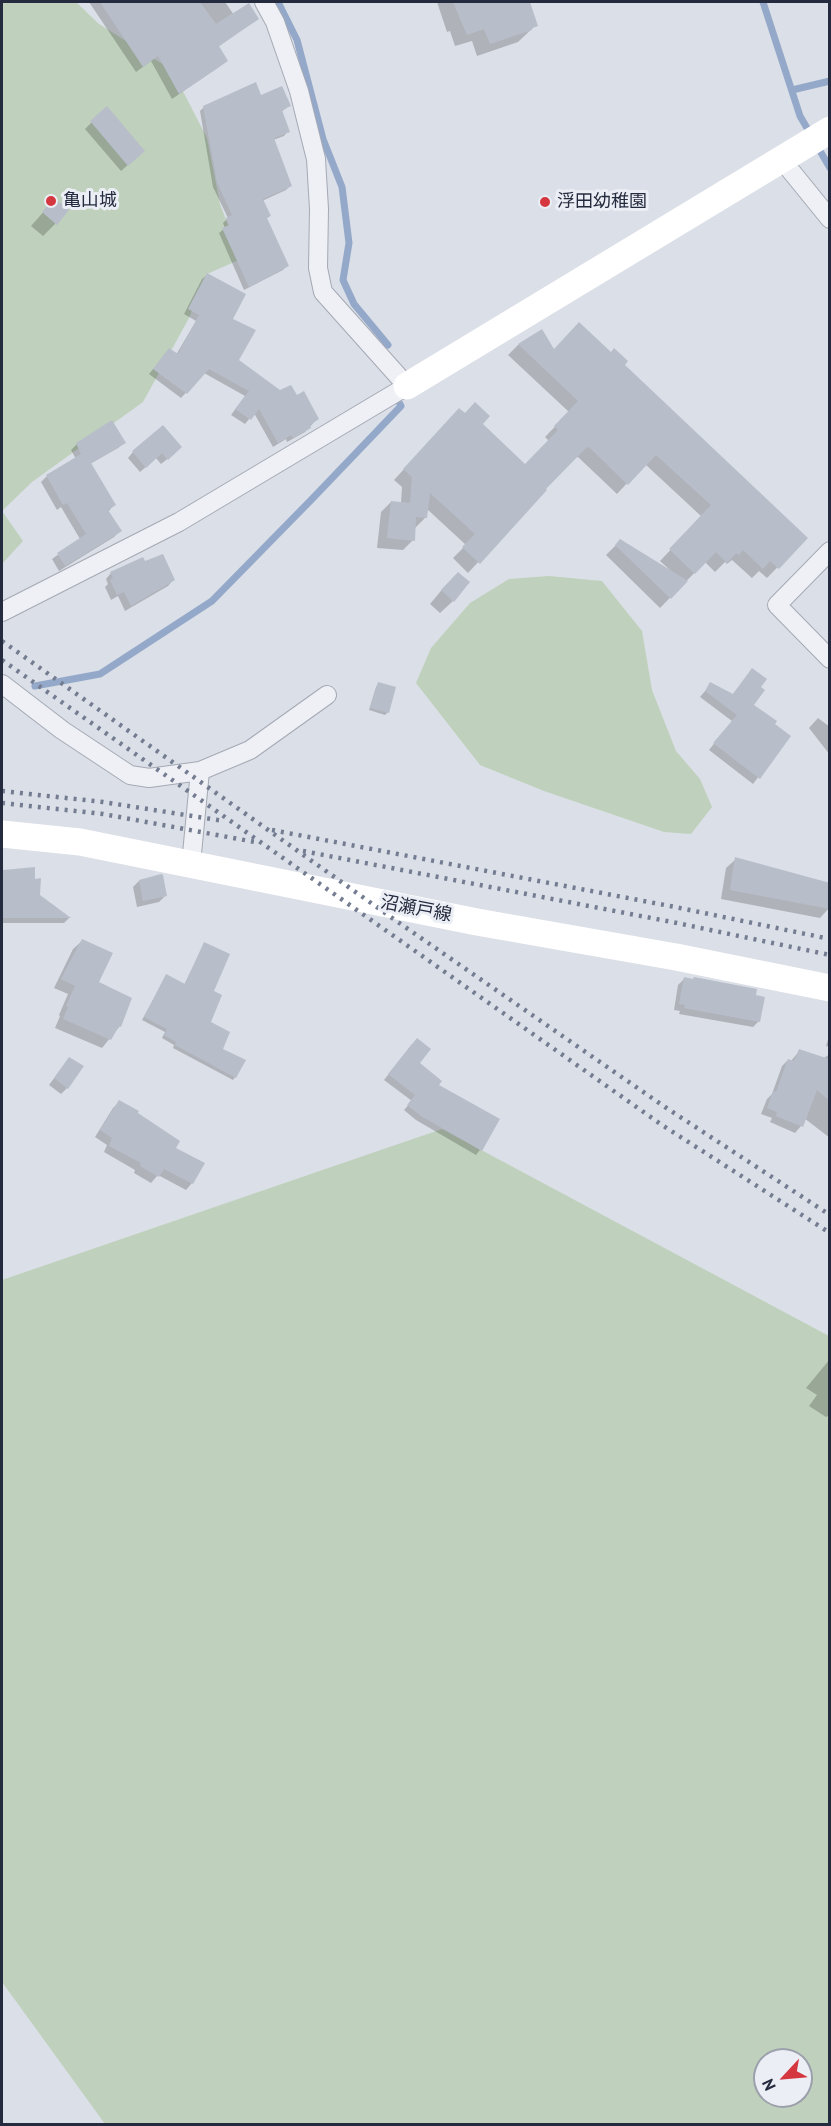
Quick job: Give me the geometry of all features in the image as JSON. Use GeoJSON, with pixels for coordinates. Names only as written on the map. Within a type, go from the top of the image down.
{"type":"FeatureCollection","features":[{"type":"Feature","properties":{"kind":"main road"},"geometry":{"type":"LineString","coordinates":[[407,386],[808,143]]}},
{"type":"Feature","properties":{"kind":"main road","name":"沼瀬戸線"},"geometry":{"type":"LineString","coordinates":[[2,834],[80,842],[477,922],[830,988]]}},
{"type":"Feature","properties":{"kind":"street"},"geometry":{"type":"LineString","coordinates":[[2,612],[179,522],[407,386],[323,292],[318,268],[319,209],[316,159],[299,91],[275,22],[264,2]]}},
{"type":"Feature","properties":{"kind":"street"},"geometry":{"type":"LineString","coordinates":[[808,143],[830,219]]}},
{"type":"Feature","properties":{"kind":"street"},"geometry":{"type":"LineString","coordinates":[[830,551],[777,604],[830,659]]}},
{"type":"Feature","properties":{"kind":"street"},"geometry":{"type":"LineString","coordinates":[[2,684],[62,730],[130,775],[149,777],[200,771],[250,750],[327,696]]}},
{"type":"Feature","properties":{"kind":"street"},"geometry":{"type":"LineString","coordinates":[[191,864],[200,771]]}},
{"type":"Feature","properties":{"kind":"green space"},"geometry":{"type":"Polygon","coordinates":[[[2,2],[76,2],[99,24],[172,70],[207,138],[220,204],[241,259],[207,274],[189,318],[143,402],[32,482],[2,511],[2,2]]]}},
{"type":"Feature","properties":{"kind":"green space"},"geometry":{"type":"Polygon","coordinates":[[[2,511],[23,541],[2,564],[2,511]]]}},
{"type":"Feature","properties":{"kind":"green space"},"geometry":{"type":"Polygon","coordinates":[[[549,576],[602,581],[642,631],[652,690],[676,751],[700,779],[712,807],[691,834],[664,832],[544,791],[480,765],[416,683],[431,648],[470,603],[509,579],[549,576]]]}},
{"type":"Feature","properties":{"kind":"green space"},"geometry":{"type":"Polygon","coordinates":[[[442,1129],[829,1336],[829,2124],[105,2124],[2,1982],[2,1280],[442,1129]]]}},
{"type":"Feature","properties":{"kind":"building"},"geometry":{"type":"Polygon","coordinates":[[[100,2],[200,2],[216,24],[249,3],[259,19],[219,46],[228,61],[179,94],[158,56],[143,67],[100,2]]]}},
{"type":"Feature","properties":{"kind":"building"},"geometry":{"type":"Polygon","coordinates":[[[453,2],[530,2],[538,26],[490,44],[484,29],[467,35],[453,2]]]}},
{"type":"Feature","properties":{"kind":"building"},"geometry":{"type":"Polygon","coordinates":[[[256,82],[261,95],[282,86],[291,106],[282,110],[290,132],[274,138],[292,186],[263,199],[271,216],[267,218],[289,266],[249,287],[222,228],[229,225],[226,218],[232,215],[217,182],[203,106],[256,82]]]}},
{"type":"Feature","properties":{"kind":"building"},"geometry":{"type":"Polygon","coordinates":[[[107,106],[145,151],[128,166],[90,121],[107,106]]]}},
{"type":"Feature","properties":{"kind":"building"},"geometry":{"type":"Polygon","coordinates":[[[54,198],[69,210],[57,225],[42,212],[54,198]]]}},
{"type":"Feature","properties":{"kind":"building"},"geometry":{"type":"Polygon","coordinates":[[[207,273],[246,294],[233,319],[256,330],[239,360],[280,390],[291,385],[297,395],[304,391],[319,419],[310,425],[311,428],[293,438],[291,435],[278,443],[259,409],[251,420],[235,409],[249,391],[209,369],[187,394],[153,369],[169,348],[178,354],[199,315],[188,309],[207,273]]]}},
{"type":"Feature","properties":{"kind":"building"},"geometry":{"type":"Polygon","coordinates":[[[579,322],[611,352],[614,348],[628,361],[625,365],[808,538],[779,569],[770,561],[763,569],[743,550],[739,555],[736,553],[727,563],[716,552],[695,574],[669,549],[711,505],[656,455],[628,485],[589,447],[546,489],[480,564],[462,547],[475,534],[430,493],[427,518],[416,517],[415,541],[387,538],[391,501],[410,503],[412,477],[403,469],[459,408],[465,413],[475,402],[490,416],[483,424],[525,464],[558,430],[554,426],[578,401],[518,344],[542,329],[554,349],[579,322]]]}},
{"type":"Feature","properties":{"kind":"building"},"geometry":{"type":"Polygon","coordinates":[[[112,420],[126,443],[91,463],[116,505],[108,510],[122,531],[65,566],[57,553],[86,534],[67,503],[63,505],[46,475],[81,454],[76,443],[112,420]]]}},
{"type":"Feature","properties":{"kind":"building"},"geometry":{"type":"Polygon","coordinates":[[[163,425],[182,447],[168,460],[162,453],[146,468],[132,451],[163,425]]]}},
{"type":"Feature","properties":{"kind":"building"},"geometry":{"type":"Polygon","coordinates":[[[620,539],[688,581],[671,599],[615,545],[620,539]]]}},
{"type":"Feature","properties":{"kind":"building"},"geometry":{"type":"Polygon","coordinates":[[[163,554],[175,580],[131,606],[124,592],[117,595],[110,580],[113,578],[110,572],[143,557],[145,561],[163,554]]]}},
{"type":"Feature","properties":{"kind":"building"},"geometry":{"type":"Polygon","coordinates":[[[458,572],[470,582],[454,602],[441,590],[458,572]]]}},
{"type":"Feature","properties":{"kind":"building"},"geometry":{"type":"Polygon","coordinates":[[[752,668],[767,679],[761,687],[765,690],[754,705],[777,721],[775,724],[791,736],[760,779],[713,743],[737,715],[705,691],[710,682],[733,694],[752,668]]]}},
{"type":"Feature","properties":{"kind":"building"},"geometry":{"type":"Polygon","coordinates":[[[378,682],[396,687],[389,713],[370,708],[378,682]]]}},
{"type":"Feature","properties":{"kind":"building"},"geometry":{"type":"Polygon","coordinates":[[[735,857],[830,883],[830,909],[730,890],[735,857]]]}},
{"type":"Feature","properties":{"kind":"building"},"geometry":{"type":"Polygon","coordinates":[[[35,867],[35,879],[41,878],[40,895],[71,918],[2,918],[3,870],[35,867]]]}},
{"type":"Feature","properties":{"kind":"building"},"geometry":{"type":"Polygon","coordinates":[[[161,874],[167,896],[143,901],[139,880],[161,874]]]}},
{"type":"Feature","properties":{"kind":"building"},"geometry":{"type":"Polygon","coordinates":[[[82,939],[113,953],[99,982],[132,998],[121,1027],[119,1026],[111,1040],[63,1019],[75,986],[61,979],[82,939]]]}},
{"type":"Feature","properties":{"kind":"building"},"geometry":{"type":"Polygon","coordinates":[[[204,942],[230,954],[214,991],[222,995],[211,1022],[230,1032],[223,1049],[246,1060],[236,1078],[175,1045],[176,1042],[164,1035],[167,1029],[144,1017],[166,974],[185,984],[204,942]]]}},
{"type":"Feature","properties":{"kind":"building"},"geometry":{"type":"Polygon","coordinates":[[[684,977],[757,989],[756,995],[765,997],[760,1022],[684,1008],[685,1005],[679,1004],[684,977]]]}},
{"type":"Feature","properties":{"kind":"building"},"geometry":{"type":"Polygon","coordinates":[[[417,1038],[431,1049],[420,1063],[442,1081],[439,1085],[500,1119],[482,1151],[421,1116],[407,1105],[415,1095],[388,1074],[417,1038]]]}},
{"type":"Feature","properties":{"kind":"building"},"geometry":{"type":"Polygon","coordinates":[[[799,1049],[829,1059],[827,1061],[830,1062],[830,1101],[817,1090],[803,1127],[776,1116],[777,1112],[767,1108],[773,1091],[776,1092],[788,1059],[794,1061],[799,1049]]]}},
{"type":"Feature","properties":{"kind":"building"},"geometry":{"type":"Polygon","coordinates":[[[69,1057],[84,1066],[68,1089],[54,1078],[69,1057]]]}},
{"type":"Feature","properties":{"kind":"building"},"geometry":{"type":"Polygon","coordinates":[[[119,1100],[139,1111],[138,1113],[180,1141],[176,1148],[205,1163],[193,1184],[164,1169],[159,1177],[140,1166],[141,1163],[109,1146],[112,1138],[100,1130],[119,1100]]]}},
{"type":"Feature","properties":{"kind":"waterway"},"geometry":{"type":"LineString","coordinates":[[278,2],[297,40],[323,139],[342,187],[349,243],[343,280],[354,304],[388,345]]}},
{"type":"Feature","properties":{"kind":"waterway"},"geometry":{"type":"LineString","coordinates":[[763,2],[800,116],[811,135]]}},
{"type":"Feature","properties":{"kind":"waterway"},"geometry":{"type":"LineString","coordinates":[[792,90],[830,81]]}},
{"type":"Feature","properties":{"kind":"waterway"},"geometry":{"type":"LineString","coordinates":[[816,144],[830,168]]}},
{"type":"Feature","properties":{"kind":"waterway"},"geometry":{"type":"LineString","coordinates":[[35,686],[100,674],[212,601],[401,406],[400,404]]}},
{"type":"Feature","properties":{"kind":"railway"},"geometry":{"type":"LineString","coordinates":[[2,641],[395,920],[665,1107],[830,1215]]}},
{"type":"Feature","properties":{"kind":"railway"},"geometry":{"type":"LineString","coordinates":[[2,660],[662,1125],[830,1233]]}},
{"type":"Feature","properties":{"kind":"railway"},"geometry":{"type":"LineString","coordinates":[[2,791],[103,802],[224,821]]}},
{"type":"Feature","properties":{"kind":"railway"},"geometry":{"type":"LineString","coordinates":[[2,803],[103,814],[255,842]]}},
{"type":"Feature","properties":{"kind":"railway"},"geometry":{"type":"LineString","coordinates":[[272,830],[830,939]]}},
{"type":"Feature","properties":{"kind":"railway"},"geometry":{"type":"LineString","coordinates":[[303,851],[830,955]]}},
{"type":"Feature","properties":{"kind":"place","name":"亀山城"},"geometry":{"type":"Point","coordinates":[51,201]}},
{"type":"Feature","properties":{"kind":"place","name":"浮田幼稚園"},"geometry":{"type":"Point","coordinates":[545,202]}}]}
